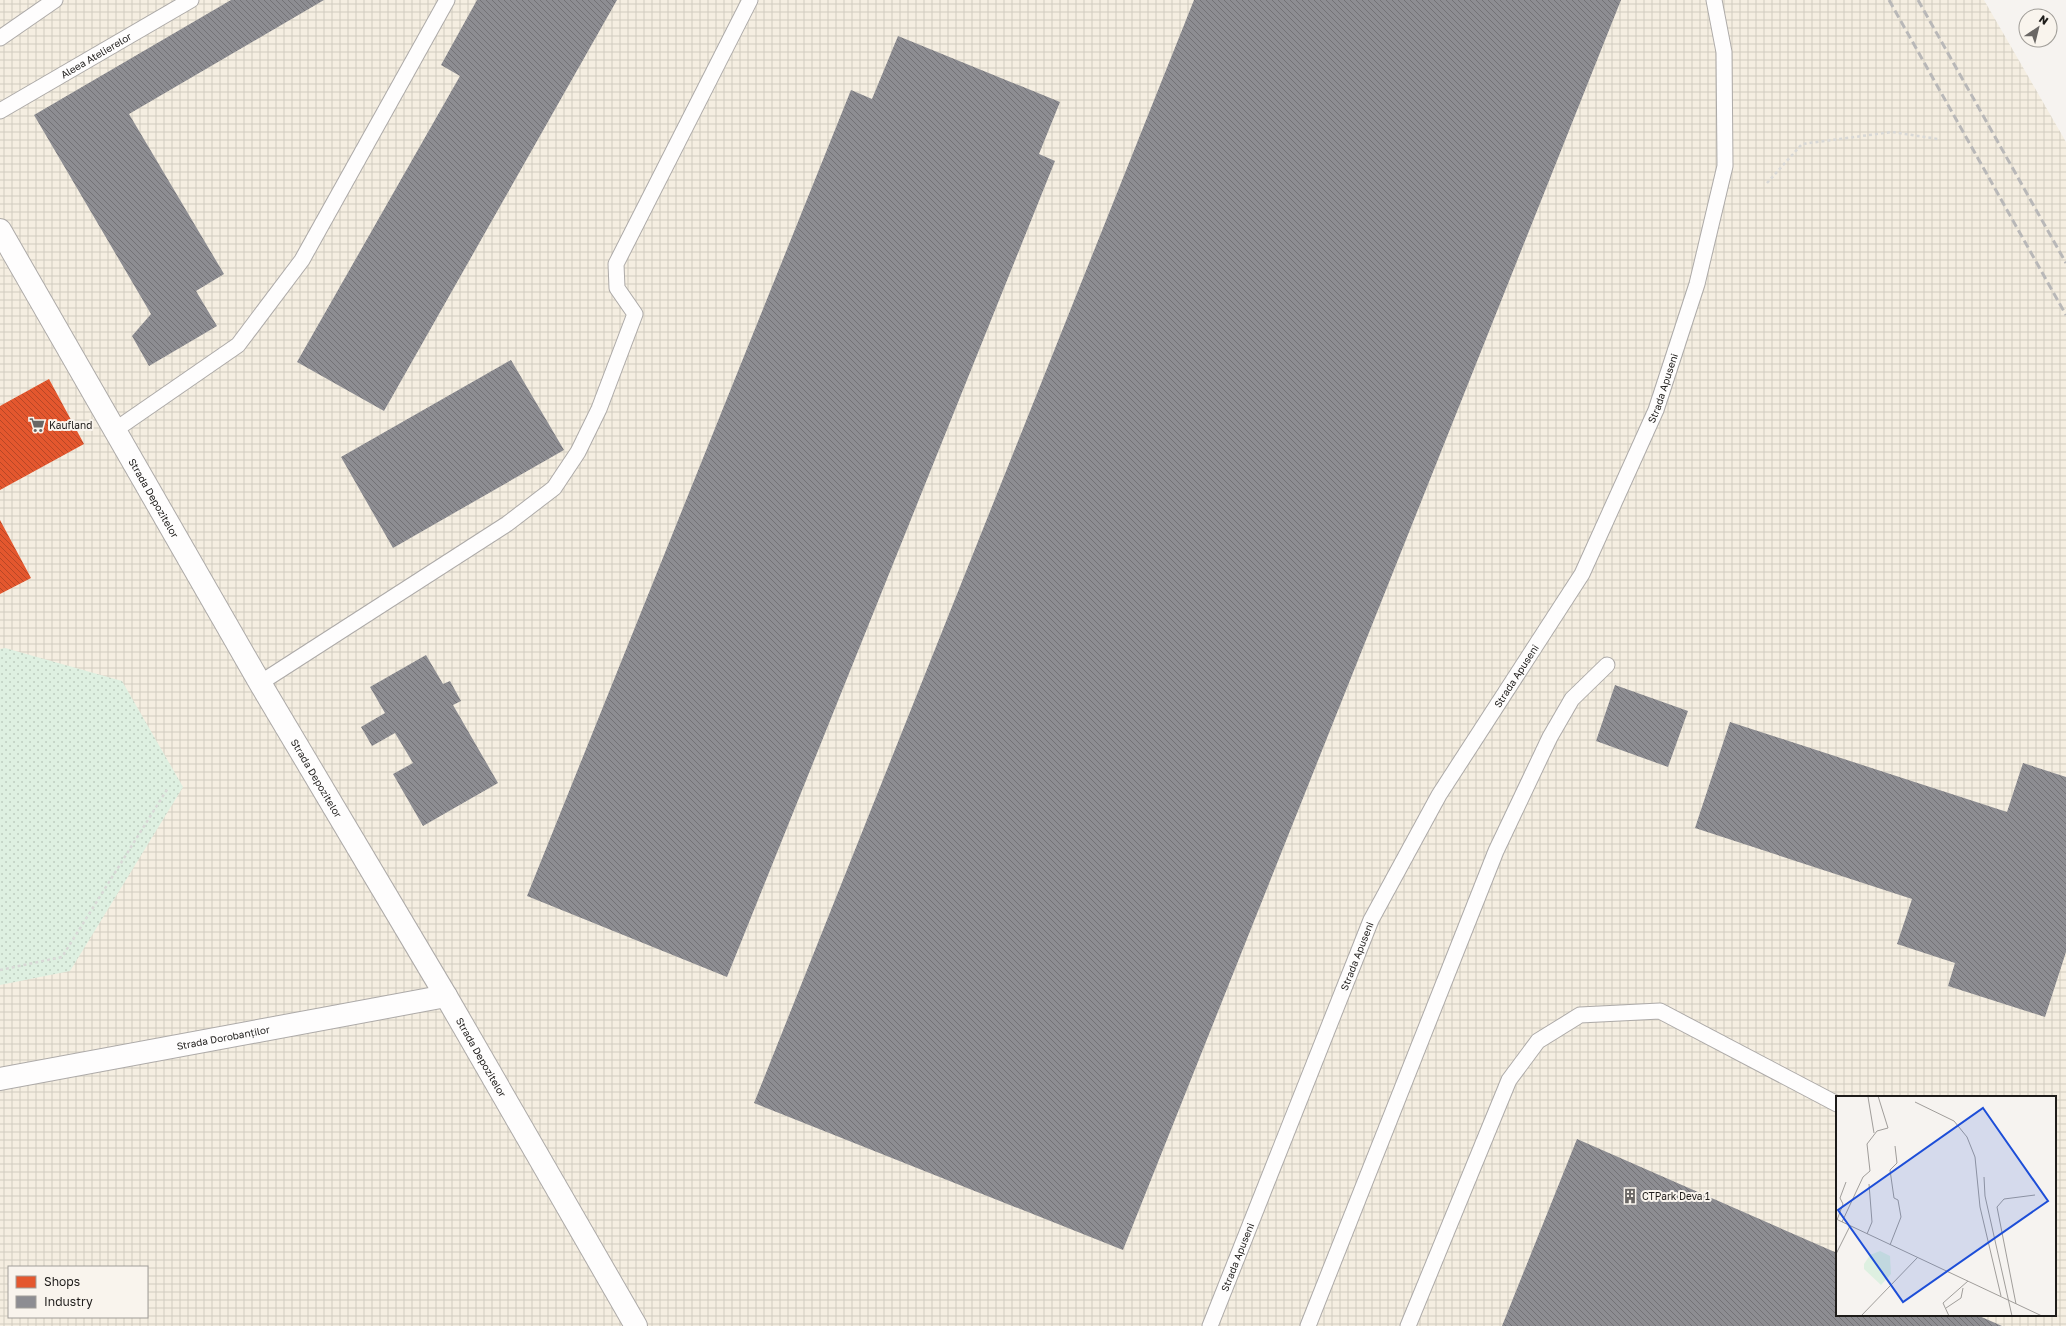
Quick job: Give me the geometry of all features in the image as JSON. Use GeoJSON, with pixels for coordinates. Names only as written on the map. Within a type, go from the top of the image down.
{"type":"FeatureCollection","features":[{"type":"Feature","properties":{"kind":"street","name":"Strada Depozitelor"},"geometry":{"type":"LineString","coordinates":[[1,232],[260,683],[446,996],[636,1326]]}},
{"type":"Feature","properties":{"kind":"street","name":"Strada Dorobanților"},"geometry":{"type":"LineString","coordinates":[[0,1079],[446,996]]}},
{"type":"Feature","properties":{"kind":"lane"},"geometry":{"type":"LineString","coordinates":[[0,38],[54,0]]}},
{"type":"Feature","properties":{"kind":"lane","name":"Aleea Atelierelor"},"geometry":{"type":"LineString","coordinates":[[0,110],[191,0]]}},
{"type":"Feature","properties":{"kind":"lane"},"geometry":{"type":"LineString","coordinates":[[115,430],[238,346],[302,260],[447,0]]}},
{"type":"Feature","properties":{"kind":"lane"},"geometry":{"type":"LineString","coordinates":[[260,683],[506,524],[554,488],[578,452],[599,409],[635,314],[617,288],[616,264],[750,0]]}},
{"type":"Feature","properties":{"kind":"lane","name":"Strada Apuseni"},"geometry":{"type":"LineString","coordinates":[[1210,1326],[1371,920],[1439,795],[1582,574],[1656,410],[1697,284],[1725,166],[1724,52],[1714,0]]}},
{"type":"Feature","properties":{"kind":"lane"},"geometry":{"type":"LineString","coordinates":[[1308,1326],[1496,851],[1550,737],[1572,699],[1607,665]]}},
{"type":"Feature","properties":{"kind":"lane"},"geometry":{"type":"LineString","coordinates":[[1408,1326],[1508,1080],[1538,1041],[1580,1015],[1660,1012],[1836,1103]]}},
{"type":"Feature","properties":{"kind":"path"},"geometry":{"type":"LineString","coordinates":[[1767,183],[1802,144],[1892,132],[1938,139]]}},
{"type":"Feature","properties":{"kind":"path"},"geometry":{"type":"LineString","coordinates":[[0,970],[62,957],[168,788]]}},
{"type":"Feature","properties":{"kind":"shaded area"},"geometry":{"type":"Polygon","coordinates":[[[0,0],[1984,0],[2066,142],[2066,1326],[0,1326],[0,0]]]}},
{"type":"Feature","properties":{"kind":"green space"},"geometry":{"type":"Polygon","coordinates":[[[5,648],[122,681],[183,787],[70,971],[0,985],[0,649],[5,648]]]}},
{"type":"Feature","properties":{"kind":"building: Shops","name":"Kaufland"},"geometry":{"type":"Polygon","coordinates":[[[49,379],[84,444],[0,490],[0,406],[49,379]]]}},
{"type":"Feature","properties":{"kind":"building: Shops"},"geometry":{"type":"Polygon","coordinates":[[[0,520],[31,578],[0,594],[0,520]]]}},
{"type":"Feature","properties":{"kind":"building: Industry"},"geometry":{"type":"Polygon","coordinates":[[[231,0],[324,0],[129,114],[224,274],[196,291],[217,326],[149,366],[132,336],[151,314],[34,115],[231,0]]]}},
{"type":"Feature","properties":{"kind":"building: Industry"},"geometry":{"type":"Polygon","coordinates":[[[477,0],[617,0],[384,411],[297,362],[460,76],[441,65],[477,0]]]}},
{"type":"Feature","properties":{"kind":"building: Industry"},"geometry":{"type":"Polygon","coordinates":[[[1194,0],[1621,0],[1123,1250],[754,1103],[1194,0]]]}},
{"type":"Feature","properties":{"kind":"building: Industry"},"geometry":{"type":"Polygon","coordinates":[[[898,36],[1060,102],[1039,154],[1055,161],[727,977],[527,896],[851,90],[872,99],[898,36]]]}},
{"type":"Feature","properties":{"kind":"building: Industry"},"geometry":{"type":"Polygon","coordinates":[[[511,360],[564,450],[393,548],[341,457],[511,360]]]}},
{"type":"Feature","properties":{"kind":"building: Industry"},"geometry":{"type":"Polygon","coordinates":[[[426,655],[443,684],[450,681],[461,701],[453,705],[498,783],[423,826],[393,774],[413,763],[395,733],[372,746],[361,727],[385,713],[370,687],[426,655]]]}},
{"type":"Feature","properties":{"kind":"building: Industry"},"geometry":{"type":"Polygon","coordinates":[[[1615,685],[1688,711],[1668,767],[1596,741],[1615,685]]]}},
{"type":"Feature","properties":{"kind":"building: Industry"},"geometry":{"type":"Polygon","coordinates":[[[1730,722],[2007,812],[2023,763],[2066,777],[2066,952],[2045,1017],[1948,986],[1955,963],[1897,944],[1912,899],[1695,828],[1730,722]]]}},
{"type":"Feature","properties":{"kind":"building: Industry","name":"CTPark Deva 1"},"geometry":{"type":"Polygon","coordinates":[[[1577,1139],[1836,1253],[1836,1316],[1979,1316],[2002,1326],[1502,1326],[1577,1139]]]}},
{"type":"Feature","properties":{"kind":"railway"},"geometry":{"type":"LineString","coordinates":[[1889,0],[2066,315]]}},
{"type":"Feature","properties":{"kind":"railway"},"geometry":{"type":"LineString","coordinates":[[1918,0],[2066,263]]}},
{"type":"Feature","properties":{"kind":"place","name":"Kaufland"},"geometry":{"type":"Point","coordinates":[37,425]}},
{"type":"Feature","properties":{"kind":"place","name":"CTPark Deva 1"},"geometry":{"type":"Point","coordinates":[1630,1196]}}]}
